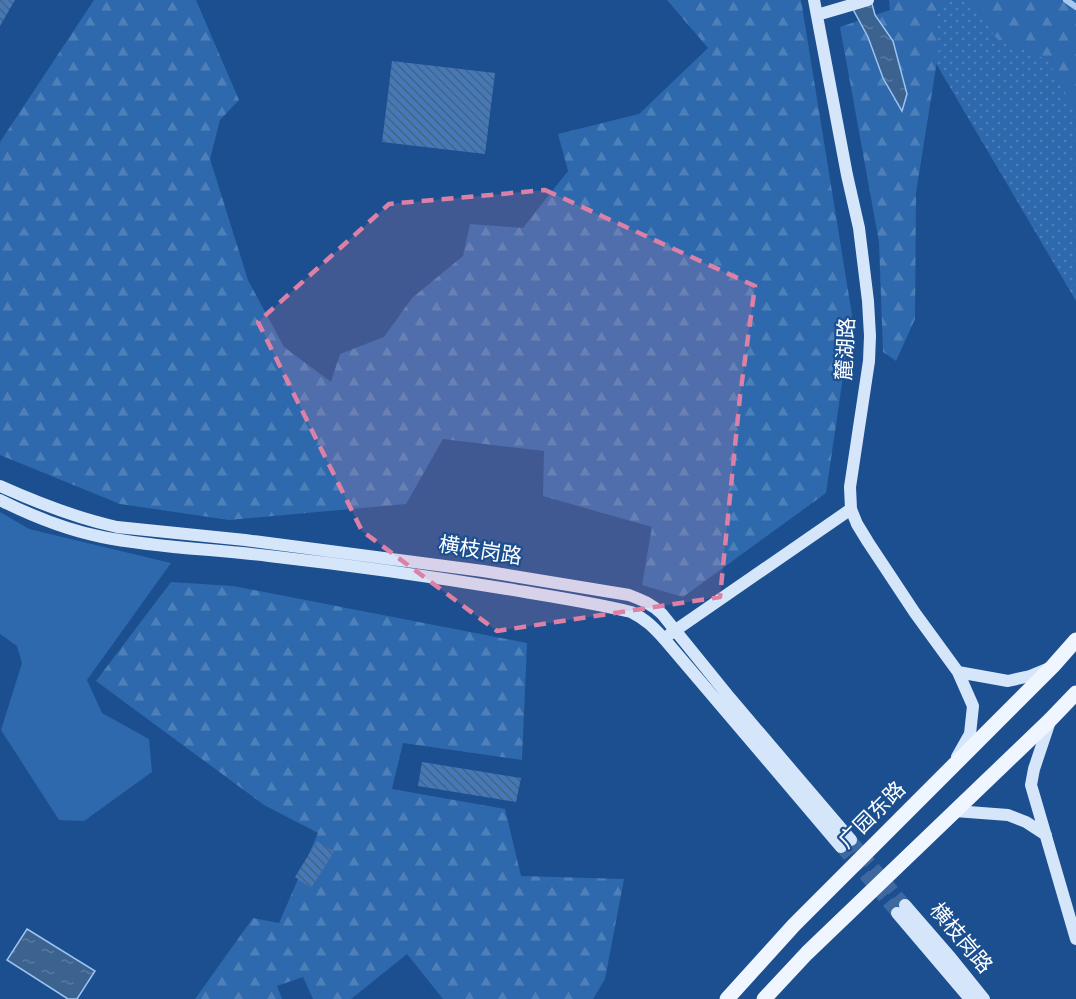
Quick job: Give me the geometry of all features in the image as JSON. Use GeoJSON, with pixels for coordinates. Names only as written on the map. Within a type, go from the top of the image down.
{"type":"FeatureCollection","features":[{"type":"Feature","properties":{"kind":"main road","name":"麓湖路"},"geometry":{"type":"LineString","coordinates":[[814,0],[859,228],[868,301],[869,361],[850,487],[851,509],[867,542],[958,672],[973,706],[970,734],[951,767]]}},
{"type":"Feature","properties":{"kind":"main road"},"geometry":{"type":"LineString","coordinates":[[817,15],[868,0]]}},
{"type":"Feature","properties":{"kind":"main road","name":"横枝岗路"},"geometry":{"type":"LineString","coordinates":[[0,486],[51,508],[117,527],[245,540],[461,568],[629,595],[645,601],[653,606],[676,630],[846,844],[664,638],[652,625],[632,612],[438,578],[224,550],[100,537],[57,524],[0,500]]}},
{"type":"Feature","properties":{"kind":"main road"},"geometry":{"type":"LineString","coordinates":[[664,638],[851,509]]}},
{"type":"Feature","properties":{"kind":"main road","name":"广园东路"},"geometry":{"type":"LineString","coordinates":[[727,999],[794,925],[1053,666],[1076,640]]}},
{"type":"Feature","properties":{"kind":"main road"},"geometry":{"type":"LineString","coordinates":[[958,672],[1008,681],[1030,676],[1053,666]]}},
{"type":"Feature","properties":{"kind":"main road"},"geometry":{"type":"LineString","coordinates":[[764,999],[807,953],[1076,693]]}},
{"type":"Feature","properties":{"kind":"main road"},"geometry":{"type":"LineString","coordinates":[[1050,720],[1034,769],[1032,785],[1076,939]]}},
{"type":"Feature","properties":{"kind":"main road"},"geometry":{"type":"LineString","coordinates":[[955,811],[1008,815],[1026,822],[1046,836]]}},
{"type":"Feature","properties":{"kind":"main road","name":"横枝岗路"},"geometry":{"type":"LineString","coordinates":[[970,999],[901,909],[958,966],[984,999]]}},
{"type":"Feature","properties":{"kind":"street"},"geometry":{"type":"LineString","coordinates":[[1066,0],[1076,7]]}},
{"type":"Feature","properties":{"kind":"highlighted area"},"geometry":{"type":"Polygon","coordinates":[[[545,190],[755,286],[740,396],[720,597],[497,631],[362,531],[258,322],[389,204],[545,190]]]}},
{"type":"Feature","properties":{"kind":"green space"},"geometry":{"type":"Polygon","coordinates":[[[94,0],[196,0],[239,100],[220,120],[210,159],[248,280],[284,347],[331,382],[340,354],[384,337],[412,298],[463,256],[470,224],[523,228],[568,171],[558,134],[639,114],[708,48],[667,0],[801,0],[852,315],[826,493],[683,597],[642,585],[652,527],[543,496],[544,451],[443,439],[406,504],[229,520],[120,504],[0,455],[0,142],[94,0]]]}},
{"type":"Feature","properties":{"kind":"green space"},"geometry":{"type":"Polygon","coordinates":[[[889,0],[943,0],[936,16],[939,48],[916,193],[915,319],[896,361],[883,352],[879,242],[840,27],[890,10],[889,0]]]}},
{"type":"Feature","properties":{"kind":"green space"},"geometry":{"type":"Polygon","coordinates":[[[931,0],[1076,0],[1076,301],[918,33],[931,0]]]}},
{"type":"Feature","properties":{"kind":"green space"},"geometry":{"type":"Polygon","coordinates":[[[971,0],[1076,0],[1076,113],[1048,60],[996,38],[971,0]]]}},
{"type":"Feature","properties":{"kind":"green space"},"geometry":{"type":"Polygon","coordinates":[[[0,512],[29,529],[171,563],[87,680],[102,713],[149,739],[152,772],[84,821],[59,820],[1,730],[22,663],[17,646],[0,634],[0,512]]]}},
{"type":"Feature","properties":{"kind":"green space"},"geometry":{"type":"Polygon","coordinates":[[[171,582],[233,586],[527,643],[522,760],[403,743],[392,789],[505,809],[521,876],[624,879],[605,979],[593,999],[443,999],[407,954],[351,999],[313,999],[303,977],[277,986],[282,999],[195,999],[253,918],[279,923],[318,833],[264,805],[96,681],[171,582]]]}},
{"type":"Feature","properties":{"kind":"water"},"geometry":{"type":"Polygon","coordinates":[[[848,0],[871,0],[875,15],[893,41],[907,94],[902,111],[883,78],[868,37],[848,0]]]}},
{"type":"Feature","properties":{"kind":"water"},"geometry":{"type":"Polygon","coordinates":[[[27,929],[95,971],[77,999],[68,999],[7,960],[27,929]]]}},
{"type":"Feature","properties":{"kind":"building"},"geometry":{"type":"Polygon","coordinates":[[[0,0],[15,0],[0,26],[0,0]]]}},
{"type":"Feature","properties":{"kind":"building"},"geometry":{"type":"Polygon","coordinates":[[[392,61],[495,73],[485,154],[382,142],[392,61]]]}},
{"type":"Feature","properties":{"kind":"building"},"geometry":{"type":"Polygon","coordinates":[[[422,762],[521,778],[516,802],[418,786],[422,762]]]}},
{"type":"Feature","properties":{"kind":"building"},"geometry":{"type":"Polygon","coordinates":[[[317,841],[334,852],[311,888],[295,877],[317,841]]]}},
{"type":"Feature","properties":{"kind":"tunnel"},"geometry":{"type":"LineString","coordinates":[[851,840],[905,905]]}},
{"type":"Feature","properties":{"kind":"tunnel"},"geometry":{"type":"LineString","coordinates":[[841,847],[897,913]]}}]}
